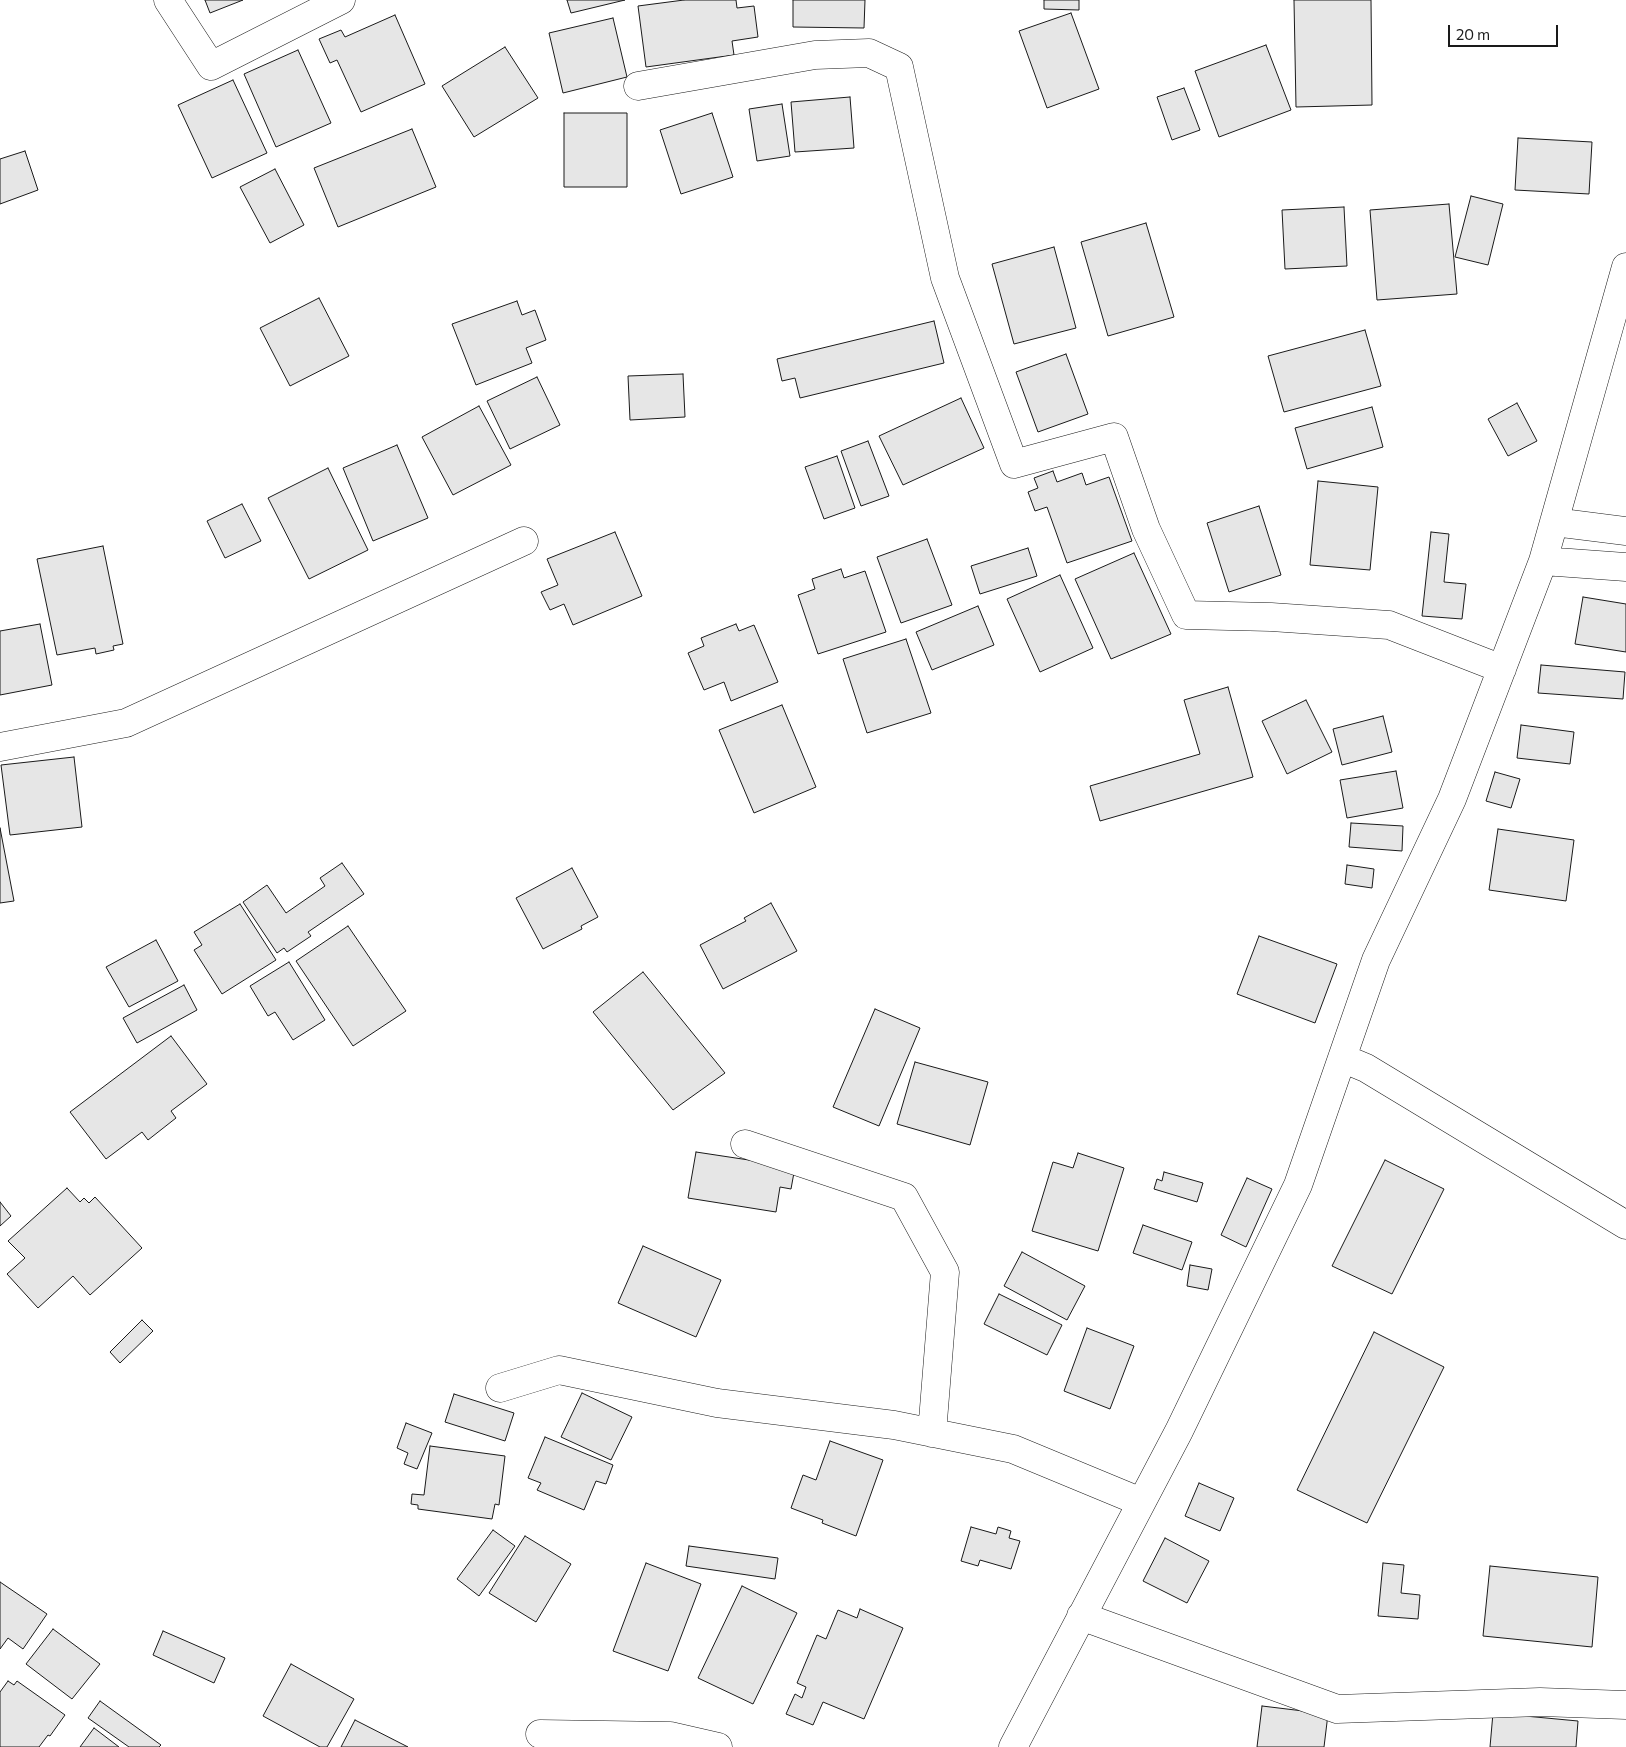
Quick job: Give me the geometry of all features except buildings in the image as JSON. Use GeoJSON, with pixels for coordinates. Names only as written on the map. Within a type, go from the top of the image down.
{"type":"FeatureCollection","features":[{"type":"Feature","properties":{"kind":"street"},"geometry":{"type":"LineString","coordinates":[[168,0],[211,66],[341,0]]}},
{"type":"Feature","properties":{"kind":"street"},"geometry":{"type":"LineString","coordinates":[[638,86],[815,54],[869,53],[899,67],[945,278],[1014,464],[1114,437],[1146,529],[1186,615],[1271,617],[1389,625],[1502,669]]}},
{"type":"Feature","properties":{"kind":"street"},"geometry":{"type":"LineString","coordinates":[[1013,1747],[1179,1431],[1298,1185],[1376,960],[1452,799],[1543,561],[1626,267]]}},
{"type":"Feature","properties":{"kind":"street"},"geometry":{"type":"LineString","coordinates":[[1554,522],[1626,530]]}},
{"type":"Feature","properties":{"kind":"street"},"geometry":{"type":"LineString","coordinates":[[0,746],[126,723],[524,541]]}},
{"type":"Feature","properties":{"kind":"street"},"geometry":{"type":"LineString","coordinates":[[1543,561],[1626,567]]}},
{"type":"Feature","properties":{"kind":"street"},"geometry":{"type":"LineString","coordinates":[[1342,1058],[1366,1068],[1626,1225]]}},
{"type":"Feature","properties":{"kind":"street"},"geometry":{"type":"LineString","coordinates":[[746,1144],[904,1197],[945,1272],[932,1433]]}},
{"type":"Feature","properties":{"kind":"street"},"geometry":{"type":"LineString","coordinates":[[500,1388],[559,1370],[717,1403],[894,1425],[1013,1449],[1141,1502]]}},
{"type":"Feature","properties":{"kind":"street"},"geometry":{"type":"LineString","coordinates":[[1081,1616],[1336,1709],[1540,1702],[1626,1705]]}},
{"type":"Feature","properties":{"kind":"street"},"geometry":{"type":"LineString","coordinates":[[540,1734],[670,1736],[718,1747]]}}]}
